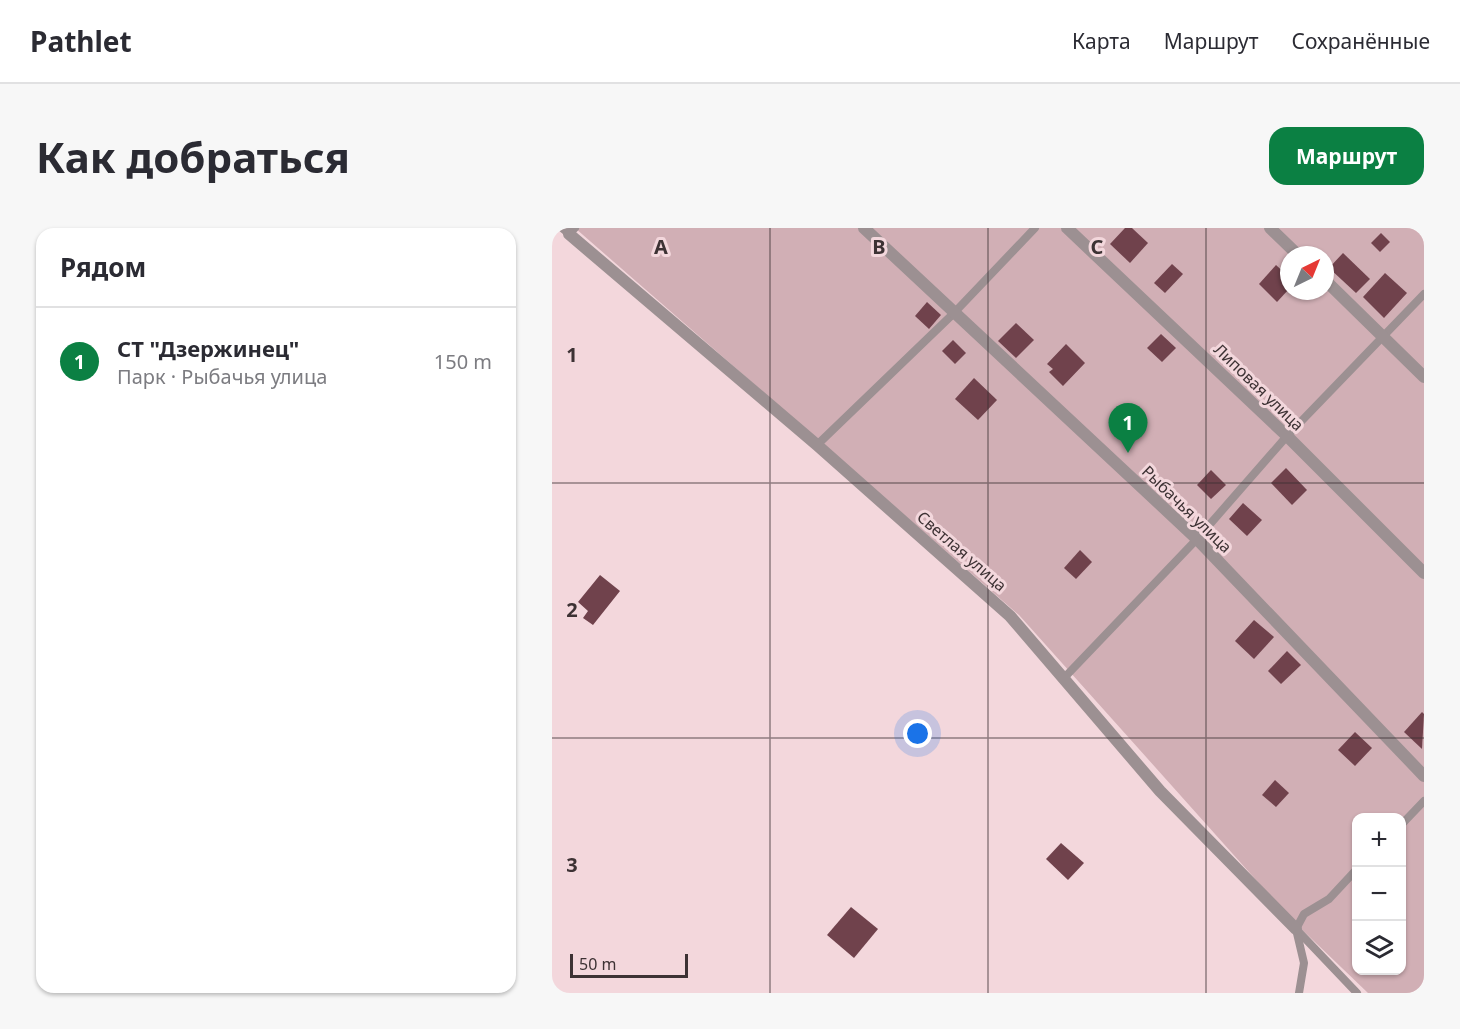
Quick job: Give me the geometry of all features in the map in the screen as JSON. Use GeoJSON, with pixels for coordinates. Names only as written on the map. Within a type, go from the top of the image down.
{"type":"FeatureCollection","features":[{"type":"Feature","properties":{"kind":"street","name":"Рыбачья улица"},"geometry":{"type":"LineString","coordinates":[[864,228],[953,314],[1197,539],[1424,776]]}},
{"type":"Feature","properties":{"kind":"street","name":"Липовая улица"},"geometry":{"type":"LineString","coordinates":[[1067,228],[1287,436],[1424,573]]}},
{"type":"Feature","properties":{"kind":"street"},"geometry":{"type":"LineString","coordinates":[[1270,228],[1289,246]]}},
{"type":"Feature","properties":{"kind":"street","name":"Светлая улица"},"geometry":{"type":"LineString","coordinates":[[569,230],[1010,616],[1160,791],[1296,929]]}},
{"type":"Feature","properties":{"kind":"street"},"geometry":{"type":"LineString","coordinates":[[1334,289],[1424,377]]}},
{"type":"Feature","properties":{"kind":"lane"},"geometry":{"type":"LineString","coordinates":[[817,445],[953,314],[1035,228]]}},
{"type":"Feature","properties":{"kind":"lane"},"geometry":{"type":"LineString","coordinates":[[1064,678],[1197,539],[1287,436],[1424,294]]}},
{"type":"Feature","properties":{"kind":"lane"},"geometry":{"type":"LineString","coordinates":[[1406,819],[1424,801]]}},
{"type":"Feature","properties":{"kind":"lane"},"geometry":{"type":"LineString","coordinates":[[1299,993],[1304,963],[1296,929],[1304,914],[1329,899],[1352,874]]}},
{"type":"Feature","properties":{"kind":"lane"},"geometry":{"type":"LineString","coordinates":[[1296,929],[1357,993]]}},
{"type":"Feature","properties":{"kind":"shaded area"},"geometry":{"type":"Polygon","coordinates":[[[575,228],[1424,228],[1424,993],[1368,993],[1292,920],[1019,615],[575,228]]]}},
{"type":"Feature","properties":{"kind":"building"},"geometry":{"type":"Polygon","coordinates":[[[1125,228],[1132,228],[1148,243],[1130,263],[1110,244],[1125,228]]]}},
{"type":"Feature","properties":{"kind":"building"},"geometry":{"type":"Polygon","coordinates":[[[1381,233],[1390,242],[1380,252],[1371,243],[1381,233]]]}},
{"type":"Feature","properties":{"kind":"building"},"geometry":{"type":"Polygon","coordinates":[[[1343,253],[1370,279],[1356,293],[1334,273],[1334,263],[1343,253]]]}},
{"type":"Feature","properties":{"kind":"building"},"geometry":{"type":"Polygon","coordinates":[[[1172,264],[1183,274],[1165,293],[1154,283],[1172,264]]]}},
{"type":"Feature","properties":{"kind":"building"},"geometry":{"type":"Polygon","coordinates":[[[1276,265],[1280,269],[1280,299],[1277,302],[1259,284],[1276,265]]]}},
{"type":"Feature","properties":{"kind":"building"},"geometry":{"type":"Polygon","coordinates":[[[1385,273],[1407,293],[1384,318],[1363,297],[1385,273]]]}},
{"type":"Feature","properties":{"kind":"building"},"geometry":{"type":"Polygon","coordinates":[[[927,302],[941,315],[929,329],[915,316],[927,302]]]}},
{"type":"Feature","properties":{"kind":"building"},"geometry":{"type":"Polygon","coordinates":[[[1016,323],[1034,340],[1016,358],[998,341],[1016,323]]]}},
{"type":"Feature","properties":{"kind":"building"},"geometry":{"type":"Polygon","coordinates":[[[1161,334],[1176,348],[1162,362],[1147,348],[1161,334]]]}},
{"type":"Feature","properties":{"kind":"building"},"geometry":{"type":"Polygon","coordinates":[[[953,340],[966,353],[955,364],[942,351],[953,340]]]}},
{"type":"Feature","properties":{"kind":"building"},"geometry":{"type":"Polygon","coordinates":[[[1066,344],[1085,363],[1063,386],[1049,372],[1053,369],[1047,364],[1066,344]]]}},
{"type":"Feature","properties":{"kind":"building"},"geometry":{"type":"Polygon","coordinates":[[[974,378],[997,400],[978,420],[955,399],[974,378]]]}},
{"type":"Feature","properties":{"kind":"building"},"geometry":{"type":"Polygon","coordinates":[[[1286,468],[1307,490],[1292,505],[1271,483],[1286,468]]]}},
{"type":"Feature","properties":{"kind":"building"},"geometry":{"type":"Polygon","coordinates":[[[1211,470],[1226,485],[1211,499],[1197,485],[1211,470]]]}},
{"type":"Feature","properties":{"kind":"building"},"geometry":{"type":"Polygon","coordinates":[[[1243,503],[1262,520],[1247,536],[1229,519],[1243,503]]]}},
{"type":"Feature","properties":{"kind":"building"},"geometry":{"type":"Polygon","coordinates":[[[1080,550],[1092,562],[1076,579],[1064,568],[1080,550]]]}},
{"type":"Feature","properties":{"kind":"building"},"geometry":{"type":"Polygon","coordinates":[[[600,575],[620,591],[593,625],[583,618],[588,611],[578,602],[600,575]]]}},
{"type":"Feature","properties":{"kind":"building"},"geometry":{"type":"Polygon","coordinates":[[[1254,620],[1274,637],[1254,659],[1235,641],[1254,620]]]}},
{"type":"Feature","properties":{"kind":"building"},"geometry":{"type":"Polygon","coordinates":[[[1287,651],[1301,665],[1281,684],[1268,671],[1287,651]]]}},
{"type":"Feature","properties":{"kind":"building"},"geometry":{"type":"Polygon","coordinates":[[[1422,712],[1424,714],[1422,749],[1404,732],[1422,712]]]}},
{"type":"Feature","properties":{"kind":"building"},"geometry":{"type":"Polygon","coordinates":[[[1355,732],[1372,748],[1355,766],[1338,750],[1355,732]]]}},
{"type":"Feature","properties":{"kind":"building"},"geometry":{"type":"Polygon","coordinates":[[[1275,780],[1289,793],[1276,807],[1262,795],[1275,780]]]}},
{"type":"Feature","properties":{"kind":"building"},"geometry":{"type":"Polygon","coordinates":[[[1061,843],[1084,863],[1068,880],[1046,859],[1061,843]]]}},
{"type":"Feature","properties":{"kind":"building"},"geometry":{"type":"Polygon","coordinates":[[[851,907],[878,929],[854,958],[827,935],[851,907]]]}},
{"type":"Feature","properties":{"kind":"place","name":"СТ \"Дзержинец\""},"geometry":{"type":"Point","coordinates":[1128,453]}}]}
